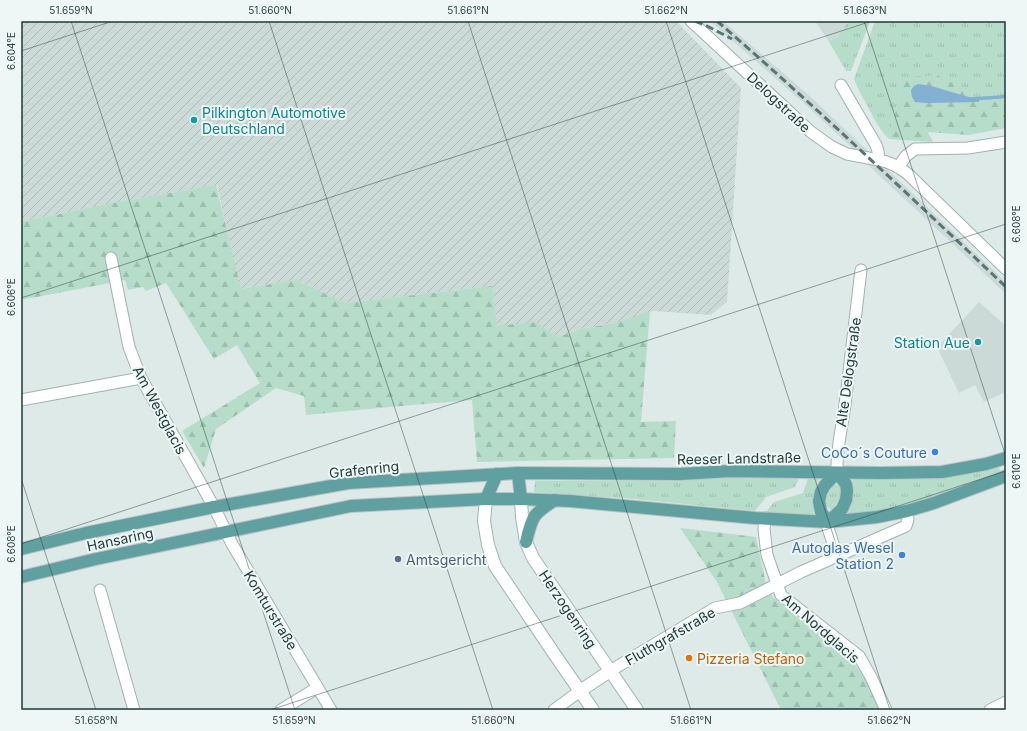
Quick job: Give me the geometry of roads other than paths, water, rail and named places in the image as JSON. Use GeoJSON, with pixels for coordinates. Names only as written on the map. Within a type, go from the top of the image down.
{"type":"FeatureCollection","features":[{"type":"Feature","properties":{"kind":"main road","name":"Reeser Landstraße"},"geometry":{"type":"LineString","coordinates":[[518,473],[680,474],[731,471],[837,473],[942,472],[986,464],[1006,458]]}},
{"type":"Feature","properties":{"kind":"main road"},"geometry":{"type":"LineString","coordinates":[[518,473],[521,499]]}},
{"type":"Feature","properties":{"kind":"main road","name":"Grafenring"},"geometry":{"type":"LineString","coordinates":[[214,508],[348,483],[518,473]]}},
{"type":"Feature","properties":{"kind":"main road"},"geometry":{"type":"LineString","coordinates":[[837,473],[846,484],[846,500],[842,509],[828,522],[820,512],[819,501],[821,492],[825,485],[837,473]]}},
{"type":"Feature","properties":{"kind":"main road"},"geometry":{"type":"LineString","coordinates":[[497,474],[486,499],[484,521],[488,545],[495,566],[593,710]]}},
{"type":"Feature","properties":{"kind":"main road"},"geometry":{"type":"LineString","coordinates":[[227,532],[351,506],[486,499],[570,501],[828,522],[877,517],[906,511],[934,503],[1006,476]]}},
{"type":"Feature","properties":{"kind":"main road","name":"Herzogenring"},"geometry":{"type":"LineString","coordinates":[[521,499],[526,542],[533,558],[638,710]]}},
{"type":"Feature","properties":{"kind":"main road"},"geometry":{"type":"LineString","coordinates":[[526,542],[530,524],[534,516],[541,508],[555,500]]}},
{"type":"Feature","properties":{"kind":"main road","name":"Hansaring"},"geometry":{"type":"LineString","coordinates":[[21,549],[86,533],[214,508]]}},
{"type":"Feature","properties":{"kind":"main road","name":"Hansaring"},"geometry":{"type":"LineString","coordinates":[[21,577],[96,559],[227,532]]}},
{"type":"Feature","properties":{"kind":"main road"},"geometry":{"type":"LineString","coordinates":[[580,691],[610,670]]}},
{"type":"Feature","properties":{"kind":"street","name":"Delogstraße"},"geometry":{"type":"LineString","coordinates":[[691,21],[811,132],[832,147],[847,154],[888,162],[899,166],[1006,269]]}},
{"type":"Feature","properties":{"kind":"street"},"geometry":{"type":"LineString","coordinates":[[841,85],[876,145],[879,160]]}},
{"type":"Feature","properties":{"kind":"street"},"geometry":{"type":"LineString","coordinates":[[899,166],[906,156],[915,149],[968,148],[1006,142]]}},
{"type":"Feature","properties":{"kind":"street","name":"Am Westglacis"},"geometry":{"type":"LineString","coordinates":[[111,258],[129,347],[141,378],[227,532]]}},
{"type":"Feature","properties":{"kind":"street","name":"Alte Delogstraße"},"geometry":{"type":"LineString","coordinates":[[837,473],[840,433],[861,270]]}},
{"type":"Feature","properties":{"kind":"street"},"geometry":{"type":"LineString","coordinates":[[21,400],[141,378]]}},
{"type":"Feature","properties":{"kind":"street","name":"Am Nordglacis"},"geometry":{"type":"LineString","coordinates":[[765,518],[764,529],[767,555],[780,595],[859,656],[871,677],[886,710]]}},
{"type":"Feature","properties":{"kind":"street"},"geometry":{"type":"LineString","coordinates":[[776,584],[906,526],[908,519]]}},
{"type":"Feature","properties":{"kind":"street"},"geometry":{"type":"LineString","coordinates":[[828,522],[828,528],[836,556]]}},
{"type":"Feature","properties":{"kind":"street","name":"Komturstraße"},"geometry":{"type":"LineString","coordinates":[[227,532],[232,544],[331,710]]}},
{"type":"Feature","properties":{"kind":"street","name":"Fluthgrafstraße"},"geometry":{"type":"LineString","coordinates":[[610,670],[715,608],[740,603],[776,584]]}},
{"type":"Feature","properties":{"kind":"street"},"geometry":{"type":"LineString","coordinates":[[100,590],[134,710]]}},
{"type":"Feature","properties":{"kind":"street"},"geometry":{"type":"LineString","coordinates":[[281,710],[318,688]]}},
{"type":"Feature","properties":{"kind":"street"},"geometry":{"type":"LineString","coordinates":[[554,710],[580,691]]}},
{"type":"Feature","properties":{"kind":"street"},"geometry":{"type":"LineString","coordinates":[[990,710],[1006,702]]}},
{"type":"Feature","properties":{"kind":"water"},"geometry":{"type":"Polygon","coordinates":[[[918,84],[931,86],[979,100],[979,102],[915,102],[912,97],[911,90],[918,84]]]}},
{"type":"Feature","properties":{"kind":"waterway"},"geometry":{"type":"LineString","coordinates":[[971,99],[1006,96]]}},
{"type":"Feature","properties":{"kind":"railway"},"geometry":{"type":"LineString","coordinates":[[695,21],[732,39]]}},
{"type":"Feature","properties":{"kind":"railway"},"geometry":{"type":"LineString","coordinates":[[717,21],[827,119],[1006,287]]}},
{"type":"Feature","properties":{"kind":"place","name":"Pilkington Automotive Deutschland"},"geometry":{"type":"Point","coordinates":[194,120]}},
{"type":"Feature","properties":{"kind":"place","name":"Station Aue"},"geometry":{"type":"Point","coordinates":[978,342]}},
{"type":"Feature","properties":{"kind":"place","name":"CoCo´s Couture"},"geometry":{"type":"Point","coordinates":[935,452]}},
{"type":"Feature","properties":{"kind":"place","name":"Autoglas Wesel Station 2"},"geometry":{"type":"Point","coordinates":[902,555]}},
{"type":"Feature","properties":{"kind":"place","name":"Amtsgericht"},"geometry":{"type":"Point","coordinates":[398,559]}},
{"type":"Feature","properties":{"kind":"place","name":"Pizzeria Stefano"},"geometry":{"type":"Point","coordinates":[689,658]}}]}
